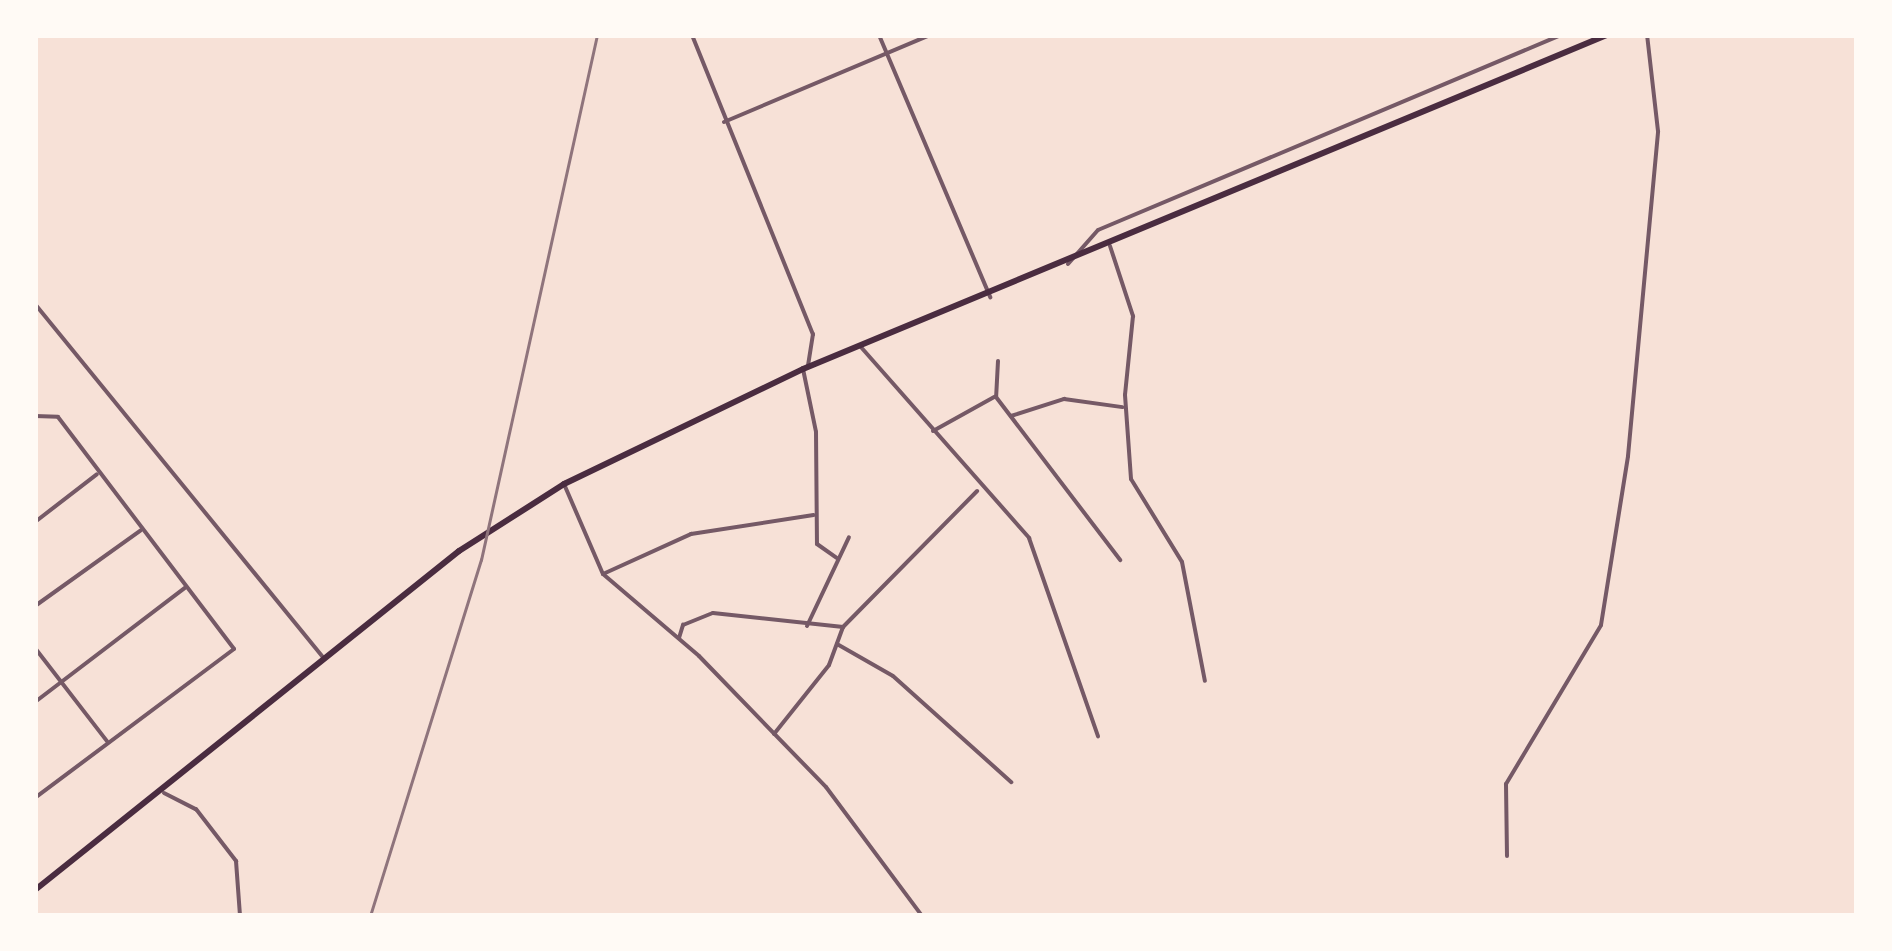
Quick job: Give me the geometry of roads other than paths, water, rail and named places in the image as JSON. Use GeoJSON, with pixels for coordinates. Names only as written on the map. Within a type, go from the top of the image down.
{"type":"FeatureCollection","features":[{"type":"Feature","properties":{"kind":"main road"},"geometry":{"type":"LineString","coordinates":[[35,890],[164,793],[324,658],[480,537],[564,484],[806,368],[990,297],[1607,35]]}},
{"type":"Feature","properties":{"kind":"street"},"geometry":{"type":"LineString","coordinates":[[692,35],[813,334],[806,368],[816,432],[817,544],[837,558]]}},
{"type":"Feature","properties":{"kind":"street"},"geometry":{"type":"LineString","coordinates":[[878,35],[990,297]]}},
{"type":"Feature","properties":{"kind":"street"},"geometry":{"type":"LineString","coordinates":[[724,122],[930,35]]}},
{"type":"Feature","properties":{"kind":"street"},"geometry":{"type":"LineString","coordinates":[[1068,264],[1098,230],[1561,35]]}},
{"type":"Feature","properties":{"kind":"street"},"geometry":{"type":"LineString","coordinates":[[1508,856],[1506,784],[1600,625],[1628,456],[1658,131],[1647,35]]}},
{"type":"Feature","properties":{"kind":"street"},"geometry":{"type":"LineString","coordinates":[[1110,246],[1133,316],[1124,407],[1131,479],[1182,562],[1205,681]]}},
{"type":"Feature","properties":{"kind":"street"},"geometry":{"type":"LineString","coordinates":[[35,304],[324,658]]}},
{"type":"Feature","properties":{"kind":"street"},"geometry":{"type":"LineString","coordinates":[[860,346],[978,489],[1029,538],[1098,736]]}},
{"type":"Feature","properties":{"kind":"street"},"geometry":{"type":"LineString","coordinates":[[998,360],[996,396],[1120,560]]}},
{"type":"Feature","properties":{"kind":"street"},"geometry":{"type":"LineString","coordinates":[[933,431],[996,396]]}},
{"type":"Feature","properties":{"kind":"street"},"geometry":{"type":"LineString","coordinates":[[1011,416],[1064,399],[1124,407]]}},
{"type":"Feature","properties":{"kind":"street"},"geometry":{"type":"LineString","coordinates":[[35,416],[58,418],[234,649],[35,798]]}},
{"type":"Feature","properties":{"kind":"street"},"geometry":{"type":"LineString","coordinates":[[35,522],[97,474]]}},
{"type":"Feature","properties":{"kind":"street"},"geometry":{"type":"LineString","coordinates":[[564,484],[603,574],[679,638],[774,734],[904,880],[922,916]]}},
{"type":"Feature","properties":{"kind":"street"},"geometry":{"type":"LineString","coordinates":[[774,734],[837,644],[844,627],[978,489]]}},
{"type":"Feature","properties":{"kind":"street"},"geometry":{"type":"LineString","coordinates":[[603,574],[691,534],[814,515]]}},
{"type":"Feature","properties":{"kind":"street"},"geometry":{"type":"LineString","coordinates":[[35,606],[141,530]]}},
{"type":"Feature","properties":{"kind":"street"},"geometry":{"type":"LineString","coordinates":[[808,626],[849,537]]}},
{"type":"Feature","properties":{"kind":"street"},"geometry":{"type":"LineString","coordinates":[[35,702],[186,587]]}},
{"type":"Feature","properties":{"kind":"street"},"geometry":{"type":"LineString","coordinates":[[679,638],[683,625],[713,612],[808,626],[844,627]]}},
{"type":"Feature","properties":{"kind":"street"},"geometry":{"type":"LineString","coordinates":[[837,644],[908,687],[1011,782]]}},
{"type":"Feature","properties":{"kind":"street"},"geometry":{"type":"LineString","coordinates":[[35,648],[107,741]]}},
{"type":"Feature","properties":{"kind":"street"},"geometry":{"type":"LineString","coordinates":[[164,793],[196,809],[236,861],[240,916]]}},
{"type":"Feature","properties":{"kind":"railway"},"geometry":{"type":"LineString","coordinates":[[370,916],[481,560],[597,35]]}}]}
